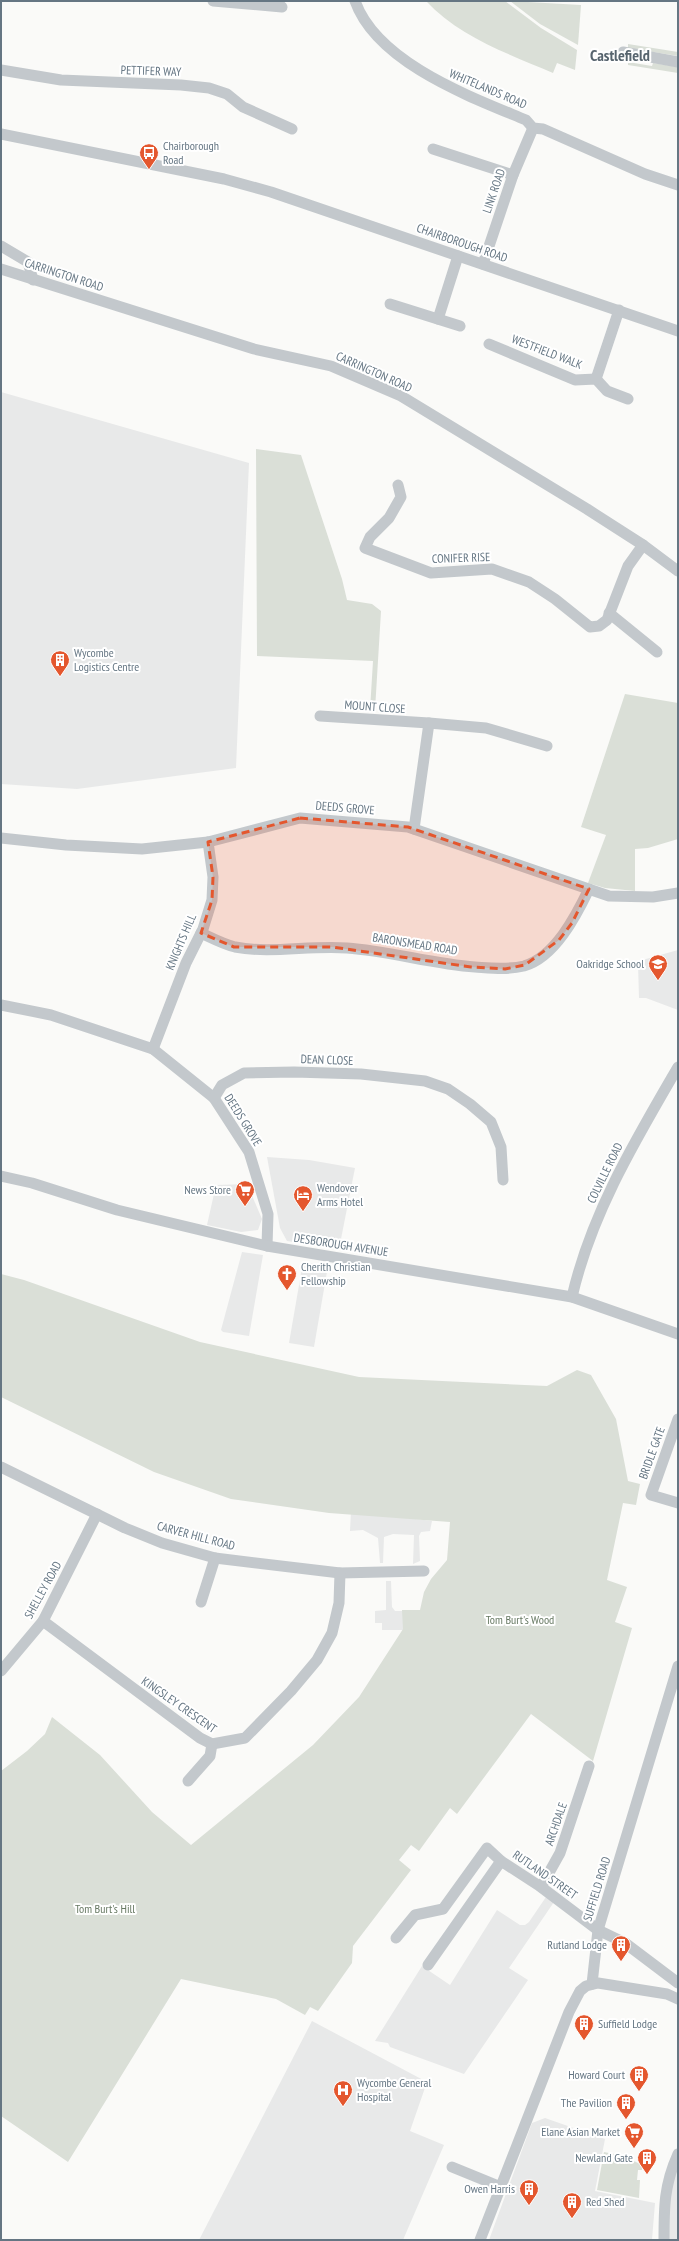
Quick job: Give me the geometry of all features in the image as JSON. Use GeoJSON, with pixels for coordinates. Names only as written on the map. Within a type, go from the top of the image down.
{"type":"FeatureCollection","features":[{"type":"Feature","properties":{"kind":"street"},"geometry":{"type":"LineString","coordinates":[[213,1],[282,7]]}},
{"type":"Feature","properties":{"kind":"street","name":"WHITELANDS ROAD"},"geometry":{"type":"LineString","coordinates":[[355,1],[359,13],[401,59],[436,81],[526,120],[534,128],[543,129],[645,174],[678,185]]}},
{"type":"Feature","properties":{"kind":"street"},"geometry":{"type":"LineString","coordinates":[[623,52],[678,62]]}},
{"type":"Feature","properties":{"kind":"street","name":"PETTIFER WAY"},"geometry":{"type":"LineString","coordinates":[[1,70],[61,80],[181,84],[209,88],[227,94],[243,107],[292,129]]}},
{"type":"Feature","properties":{"kind":"street","name":"LINK ROAD"},"geometry":{"type":"LineString","coordinates":[[483,264],[512,175],[534,128]]}},
{"type":"Feature","properties":{"kind":"street","name":"CHAIRBOROUGH ROAD"},"geometry":{"type":"LineString","coordinates":[[1,134],[224,179],[271,192],[678,331]]}},
{"type":"Feature","properties":{"kind":"street"},"geometry":{"type":"LineString","coordinates":[[433,149],[512,175]]}},
{"type":"Feature","properties":{"kind":"street"},"geometry":{"type":"LineString","coordinates":[[1,246],[28,262],[33,280]]}},
{"type":"Feature","properties":{"kind":"street"},"geometry":{"type":"LineString","coordinates":[[438,319],[458,256]]}},
{"type":"Feature","properties":{"kind":"street","name":"CARRINGTON ROAD"},"geometry":{"type":"LineString","coordinates":[[1,269],[254,349],[331,366],[401,396],[643,545],[678,571]]}},
{"type":"Feature","properties":{"kind":"street"},"geometry":{"type":"LineString","coordinates":[[390,304],[460,326]]}},
{"type":"Feature","properties":{"kind":"street","name":"WESTFIELD WALK"},"geometry":{"type":"LineString","coordinates":[[489,344],[575,380],[596,379],[619,310]]}},
{"type":"Feature","properties":{"kind":"street"},"geometry":{"type":"LineString","coordinates":[[596,379],[607,391],[628,399]]}},
{"type":"Feature","properties":{"kind":"street","name":"CONIFER RISE"},"geometry":{"type":"LineString","coordinates":[[398,485],[401,497],[389,518],[370,536],[365,548],[431,573],[492,569],[529,582],[555,599],[590,627],[600,626],[607,620],[628,566],[643,545]]}},
{"type":"Feature","properties":{"kind":"street"},"geometry":{"type":"LineString","coordinates":[[610,613],[657,652]]}},
{"type":"Feature","properties":{"kind":"street","name":"MOUNT CLOSE"},"geometry":{"type":"LineString","coordinates":[[320,716],[486,728],[547,746]]}},
{"type":"Feature","properties":{"kind":"street"},"geometry":{"type":"LineString","coordinates":[[414,829],[429,723]]}},
{"type":"Feature","properties":{"kind":"street","name":"DEEDS GROVE"},"geometry":{"type":"LineString","coordinates":[[1,838],[66,845],[142,849],[208,842],[300,818],[414,829],[609,896],[653,897],[678,893]]}},
{"type":"Feature","properties":{"kind":"street","name":"KNIGHTS HILL"},"geometry":{"type":"LineString","coordinates":[[153,1049],[186,963],[201,934],[212,900],[213,877],[208,842]]}},
{"type":"Feature","properties":{"kind":"street","name":"BARONSMEAD ROAD"},"geometry":{"type":"LineString","coordinates":[[201,934],[234,946],[262,949],[332,947],[363,949],[471,966],[504,969],[525,966],[559,940],[572,923],[589,889]]}},
{"type":"Feature","properties":{"kind":"street","name":"DEEDS GROVE"},"geometry":{"type":"LineString","coordinates":[[1,1005],[51,1015],[153,1049],[214,1098],[249,1152],[268,1214],[267,1246]]}},
{"type":"Feature","properties":{"kind":"street","name":"COLVILLE ROAD"},"geometry":{"type":"LineString","coordinates":[[572,1297],[576,1277],[598,1216],[622,1163],[678,1068]]}},
{"type":"Feature","properties":{"kind":"street","name":"DEAN CLOSE"},"geometry":{"type":"LineString","coordinates":[[214,1098],[222,1085],[244,1073],[294,1072],[361,1074],[425,1081],[448,1089],[470,1104],[491,1122],[501,1147],[503,1180]]}},
{"type":"Feature","properties":{"kind":"street","name":"DESBOROUGH AVENUE"},"geometry":{"type":"LineString","coordinates":[[1,1176],[32,1183],[117,1210],[267,1246],[572,1297],[678,1334]]}},
{"type":"Feature","properties":{"kind":"street","name":"BRIDLE GATE"},"geometry":{"type":"LineString","coordinates":[[678,1419],[651,1495],[678,1503]]}},
{"type":"Feature","properties":{"kind":"street","name":"CARVER HILL ROAD"},"geometry":{"type":"LineString","coordinates":[[1,1467],[125,1528],[162,1543],[215,1558],[340,1573],[424,1571]]}},
{"type":"Feature","properties":{"kind":"street","name":"SHELLEY ROAD"},"geometry":{"type":"LineString","coordinates":[[1,1672],[43,1621],[97,1514]]}},
{"type":"Feature","properties":{"kind":"street"},"geometry":{"type":"LineString","coordinates":[[201,1602],[215,1558]]}},
{"type":"Feature","properties":{"kind":"street","name":"KINGSLEY CRESCENT"},"geometry":{"type":"LineString","coordinates":[[43,1621],[200,1738],[212,1744],[245,1738],[317,1660],[332,1633],[339,1603],[340,1573]]}},
{"type":"Feature","properties":{"kind":"street","name":"SUFFIELD ROAD"},"geometry":{"type":"LineString","coordinates":[[592,1984],[598,1930],[678,1666]]}},
{"type":"Feature","properties":{"kind":"street"},"geometry":{"type":"LineString","coordinates":[[188,1781],[210,1756],[212,1744]]}},
{"type":"Feature","properties":{"kind":"street","name":"ARCHDALE"},"geometry":{"type":"LineString","coordinates":[[541,1887],[560,1853],[589,1766]]}},
{"type":"Feature","properties":{"kind":"street"},"geometry":{"type":"LineString","coordinates":[[396,1938],[415,1914],[443,1909],[487,1848],[501,1860]]}},
{"type":"Feature","properties":{"kind":"street","name":"RUTLAND STREET"},"geometry":{"type":"LineString","coordinates":[[428,1965],[501,1860],[541,1887],[598,1930],[625,1943],[678,1984]]}},
{"type":"Feature","properties":{"kind":"street"},"geometry":{"type":"LineString","coordinates":[[480,2240],[576,1997],[586,1986],[592,1984],[667,1994],[678,1999]]}},
{"type":"Feature","properties":{"kind":"street"},"geometry":{"type":"LineString","coordinates":[[664,2240],[664,2198],[670,2173],[678,2154]]}},
{"type":"Feature","properties":{"kind":"street"},"geometry":{"type":"LineString","coordinates":[[452,2167],[501,2186]]}},
{"type":"Feature","properties":{"kind":"highlighted area"},"geometry":{"type":"Polygon","coordinates":[[[300,818],[408,827],[589,889],[572,923],[559,940],[525,965],[505,969],[471,967],[332,947],[234,947],[201,933],[212,900],[213,877],[208,842],[300,818]]]}},
{"type":"Feature","properties":{"kind":"shaded area"},"geometry":{"type":"Polygon","coordinates":[[[1,392],[249,463],[236,768],[77,789],[1,784],[1,392]]]}},
{"type":"Feature","properties":{"kind":"shaded area","name":"Oakridge School"},"geometry":{"type":"Polygon","coordinates":[[[678,950],[678,1010],[646,998],[639,998],[638,964],[646,959],[678,950]]]}},
{"type":"Feature","properties":{"kind":"shaded area"},"geometry":{"type":"Polygon","coordinates":[[[267,1157],[309,1160],[355,1168],[339,1249],[287,1241],[280,1228],[267,1157]]]}},
{"type":"Feature","properties":{"kind":"shaded area"},"geometry":{"type":"Polygon","coordinates":[[[247,1184],[262,1219],[258,1230],[241,1232],[207,1225],[216,1185],[247,1184]]]}},
{"type":"Feature","properties":{"kind":"shaded area"},"geometry":{"type":"Polygon","coordinates":[[[242,1252],[263,1255],[249,1336],[223,1332],[221,1330],[242,1252]]]}},
{"type":"Feature","properties":{"kind":"shaded area"},"geometry":{"type":"Polygon","coordinates":[[[303,1262],[328,1266],[314,1347],[289,1343],[303,1262]]]}},
{"type":"Feature","properties":{"kind":"shaded area"},"geometry":{"type":"Polygon","coordinates":[[[351,1511],[432,1521],[430,1531],[421,1532],[419,1536],[420,1561],[413,1564],[414,1535],[393,1534],[384,1537],[383,1563],[380,1563],[378,1538],[363,1530],[350,1531],[351,1511]]]}},
{"type":"Feature","properties":{"kind":"shaded area"},"geometry":{"type":"Polygon","coordinates":[[[386,1581],[391,1581],[392,1607],[395,1611],[403,1611],[403,1630],[382,1630],[382,1623],[375,1623],[375,1611],[386,1610],[386,1581]]]}},
{"type":"Feature","properties":{"kind":"shaded area"},"geometry":{"type":"Polygon","coordinates":[[[546,1897],[554,1902],[509,1968],[528,1980],[464,2074],[390,2047],[388,2043],[375,2041],[422,1966],[450,1985],[497,1910],[520,1925],[525,1925],[529,1922],[546,1897]]]}},
{"type":"Feature","properties":{"kind":"shaded area","name":"Wycombe General Hospital"},"geometry":{"type":"Polygon","coordinates":[[[312,2021],[427,2082],[410,2131],[444,2145],[403,2240],[199,2240],[312,2021]]]}},
{"type":"Feature","properties":{"kind":"shaded area"},"geometry":{"type":"Polygon","coordinates":[[[545,2118],[605,2139],[595,2191],[655,2203],[652,2240],[489,2240],[532,2123],[545,2118]]]}},
{"type":"Feature","properties":{"kind":"shaded area"},"geometry":{"type":"Polygon","coordinates":[[[678,2163],[678,2240],[669,2240],[668,2193],[678,2163]]]}},
{"type":"Feature","properties":{"kind":"green space"},"geometry":{"type":"Polygon","coordinates":[[[426,1],[505,1],[541,28],[577,50],[575,70],[557,63],[553,73],[502,51],[469,35],[439,14],[426,1]]]}},
{"type":"Feature","properties":{"kind":"green space"},"geometry":{"type":"Polygon","coordinates":[[[510,1],[581,5],[578,45],[540,24],[510,1]]]}},
{"type":"Feature","properties":{"kind":"green space"},"geometry":{"type":"Polygon","coordinates":[[[628,44],[678,52],[678,56],[628,48],[628,44]]]}},
{"type":"Feature","properties":{"kind":"green space"},"geometry":{"type":"Polygon","coordinates":[[[628,62],[652,66],[653,63],[678,67],[678,73],[628,65],[628,62]]]}},
{"type":"Feature","properties":{"kind":"green space"},"geometry":{"type":"Polygon","coordinates":[[[256,449],[301,455],[342,579],[347,600],[372,604],[381,611],[375,710],[370,710],[373,661],[257,656],[256,449]]]}},
{"type":"Feature","properties":{"kind":"green space"},"geometry":{"type":"Polygon","coordinates":[[[625,694],[678,703],[678,839],[648,848],[635,849],[635,891],[605,888],[588,883],[606,835],[581,827],[625,694]]]}},
{"type":"Feature","properties":{"kind":"green space","name":"Tom Burt's Wood"},"geometry":{"type":"Polygon","coordinates":[[[1,1274],[24,1280],[200,1342],[359,1377],[547,1386],[577,1370],[591,1375],[616,1419],[628,1481],[640,1484],[636,1505],[623,1503],[607,1580],[627,1587],[615,1622],[632,1628],[593,1761],[531,1714],[457,1814],[450,1808],[419,1851],[411,1845],[399,1860],[411,1870],[353,1946],[352,1963],[318,2011],[310,2007],[305,2015],[276,1999],[181,1979],[68,2162],[1,2116],[1,1771],[27,1751],[45,1734],[52,1717],[100,1755],[152,1812],[191,1845],[313,1745],[359,1697],[403,1629],[402,1610],[420,1610],[424,1592],[431,1579],[447,1560],[450,1522],[329,1513],[231,1499],[154,1472],[1,1397],[1,1274]]]}},
{"type":"Feature","properties":{"kind":"green space"},"geometry":{"type":"Polygon","coordinates":[[[604,2152],[624,2156],[642,2165],[642,2170],[638,2170],[637,2180],[640,2180],[639,2198],[597,2190],[604,2152]]]}},
{"type":"Feature","properties":{"kind":"place","name":"Chairborough Road"},"geometry":{"type":"Point","coordinates":[149,170]}},
{"type":"Feature","properties":{"kind":"place","name":"Wycombe Logistics Centre"},"geometry":{"type":"Point","coordinates":[60,677]}},
{"type":"Feature","properties":{"kind":"place","name":"Oakridge School"},"geometry":{"type":"Point","coordinates":[658,981]}},
{"type":"Feature","properties":{"kind":"place","name":"News Store"},"geometry":{"type":"Point","coordinates":[245,1207]}},
{"type":"Feature","properties":{"kind":"place","name":"Wendover Arms Hotel"},"geometry":{"type":"Point","coordinates":[303,1212]}},
{"type":"Feature","properties":{"kind":"place","name":"Cherith Christian Fellowship"},"geometry":{"type":"Point","coordinates":[287,1291]}},
{"type":"Feature","properties":{"kind":"place","name":"Rutland Lodge"},"geometry":{"type":"Point","coordinates":[621,1962]}},
{"type":"Feature","properties":{"kind":"place","name":"Suffield Lodge"},"geometry":{"type":"Point","coordinates":[584,2041]}},
{"type":"Feature","properties":{"kind":"place","name":"Howard Court"},"geometry":{"type":"Point","coordinates":[639,2092]}},
{"type":"Feature","properties":{"kind":"place","name":"Wycombe General Hospital"},"geometry":{"type":"Point","coordinates":[343,2107]}},
{"type":"Feature","properties":{"kind":"place","name":"The Pavilion"},"geometry":{"type":"Point","coordinates":[626,2120]}},
{"type":"Feature","properties":{"kind":"place","name":"Elane Asian Market"},"geometry":{"type":"Point","coordinates":[634,2149]}},
{"type":"Feature","properties":{"kind":"place","name":"Newland Gate"},"geometry":{"type":"Point","coordinates":[647,2175]}},
{"type":"Feature","properties":{"kind":"place","name":"Owen Harris"},"geometry":{"type":"Point","coordinates":[529,2206]}},
{"type":"Feature","properties":{"kind":"place","name":"Red Shed"},"geometry":{"type":"Point","coordinates":[572,2219]}},
{"type":"Feature","properties":{"kind":"district","name":"Castlefield"},"geometry":{"type":"Point","coordinates":[620,55]}},
{"type":"Feature","properties":{"kind":"park label","name":"Tom Burt's Hill"},"geometry":{"type":"Point","coordinates":[105,1909]}}]}
